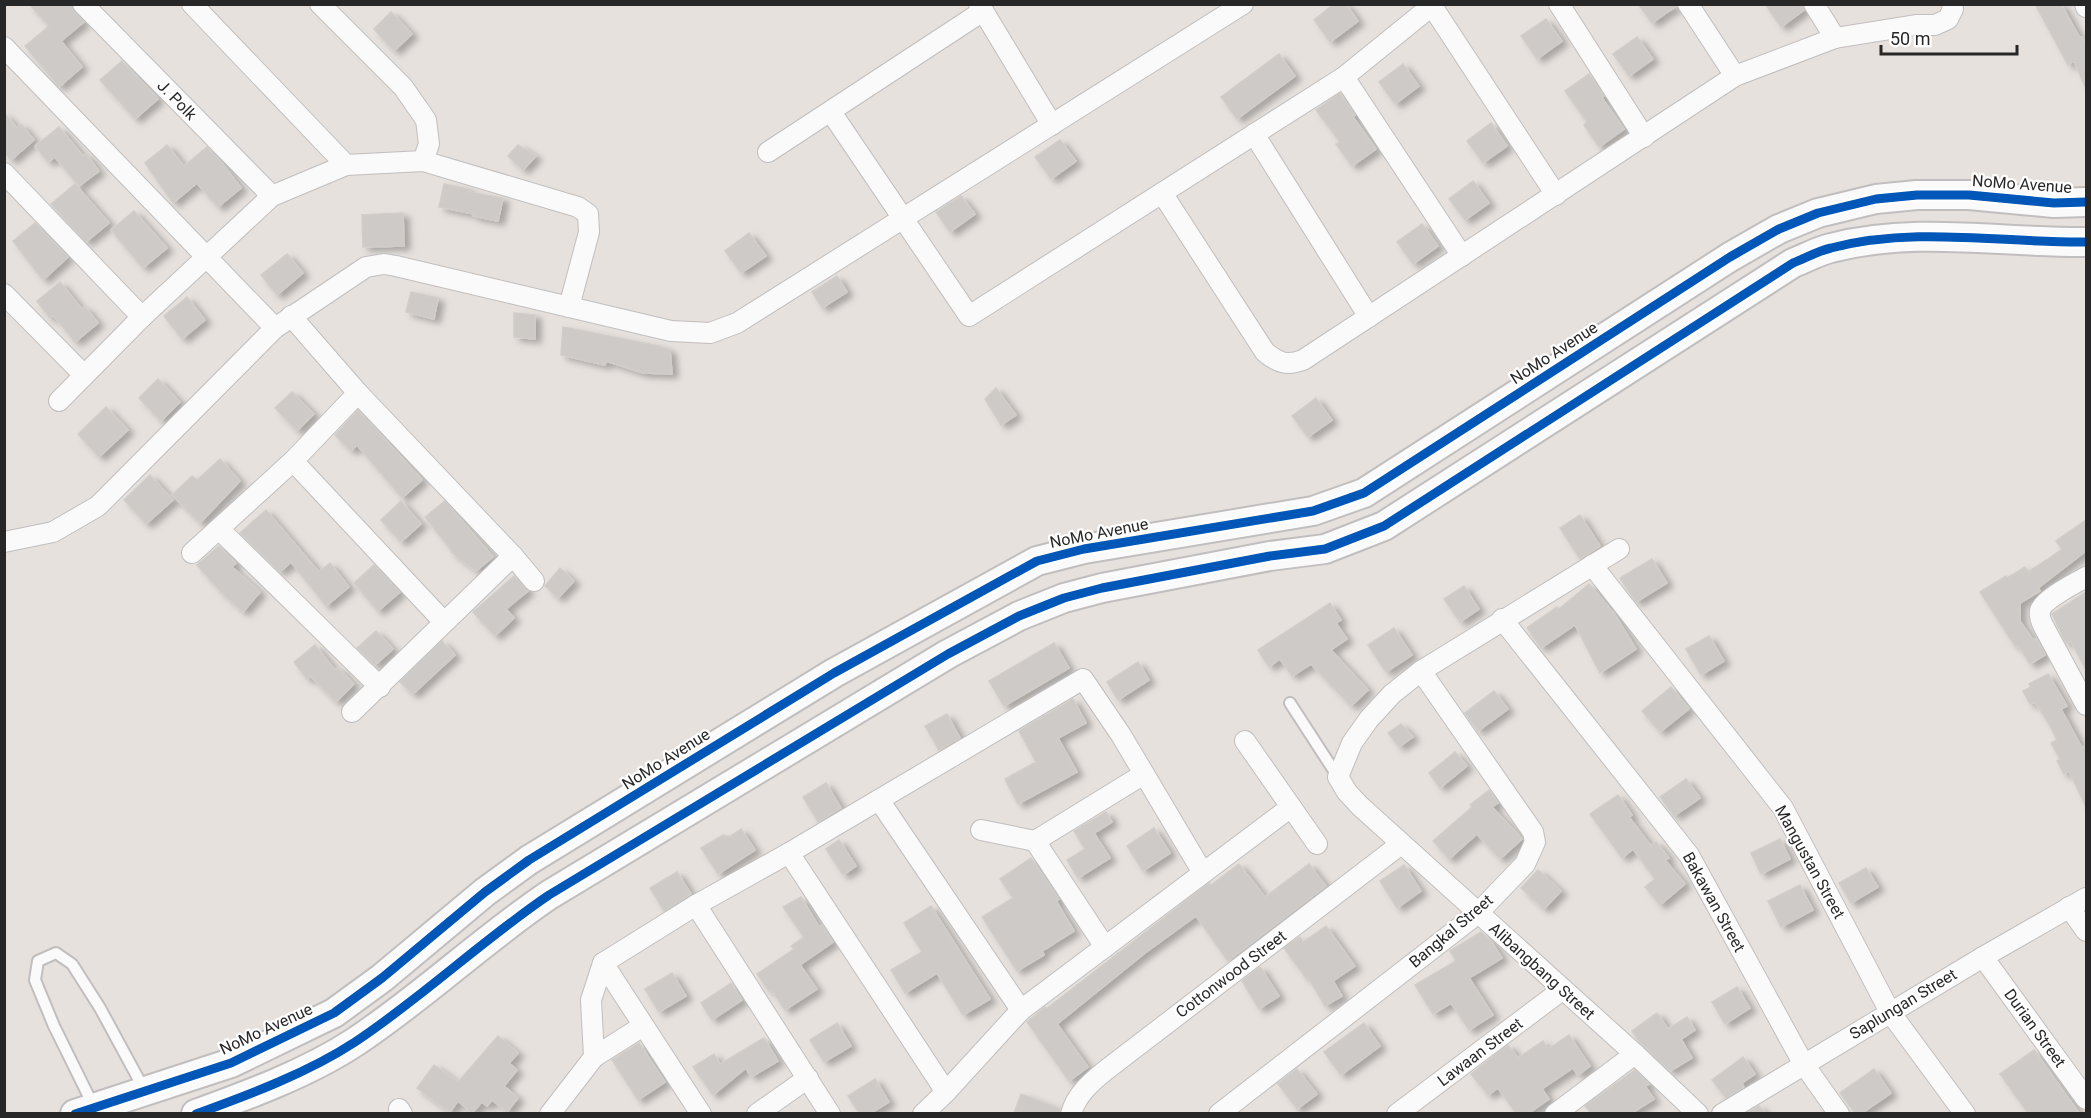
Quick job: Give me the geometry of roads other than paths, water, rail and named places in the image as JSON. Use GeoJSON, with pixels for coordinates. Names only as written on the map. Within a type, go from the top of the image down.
{"type":"FeatureCollection","features":[{"type":"Feature","properties":{"kind":"main road","name":"NoMo Avenue"},"geometry":{"type":"LineString","coordinates":[[85,1110],[231,1063],[334,1013],[382,978],[485,892],[529,860],[834,673],[1037,561],[1084,549],[1312,511],[1364,493],[1730,257],[1779,229],[1818,213],[1875,199],[1917,195],[1969,195],[2054,203],[2086,202]]}},
{"type":"Feature","properties":{"kind":"main road"},"geometry":{"type":"LineString","coordinates":[[196,1113],[242,1097],[306,1069],[353,1044],[413,1002],[509,922],[549,895],[948,654],[1019,616],[1064,598],[1102,588],[1270,556],[1325,549],[1384,526],[1793,263],[1828,248],[1880,238],[1919,236],[2086,242]]}},
{"type":"Feature","properties":{"kind":"main road"},"geometry":{"type":"LineString","coordinates":[[334,1013],[353,1044]]}},
{"type":"Feature","properties":{"kind":"street","name":"J. Polk"},"geometry":{"type":"LineString","coordinates":[[83,4],[272,196]]}},
{"type":"Feature","properties":{"kind":"street"},"geometry":{"type":"LineString","coordinates":[[192,4],[346,165]]}},
{"type":"Feature","properties":{"kind":"street"},"geometry":{"type":"LineString","coordinates":[[320,4],[403,87],[426,120],[429,144],[423,161]]}},
{"type":"Feature","properties":{"kind":"street"},"geometry":{"type":"LineString","coordinates":[[4,542],[53,532],[98,506],[275,328],[366,267],[384,264],[671,331],[710,333],[737,323],[1244,4]]}},
{"type":"Feature","properties":{"kind":"street"},"geometry":{"type":"LineString","coordinates":[[1559,4],[1644,137]]}},
{"type":"Feature","properties":{"kind":"street"},"geometry":{"type":"LineString","coordinates":[[1688,4],[1735,76]]}},
{"type":"Feature","properties":{"kind":"street"},"geometry":{"type":"LineString","coordinates":[[1814,4],[1835,38]]}},
{"type":"Feature","properties":{"kind":"street"},"geometry":{"type":"LineString","coordinates":[[1162,193],[1265,352],[1283,364],[1293,364],[1303,360],[1369,317],[1735,76],[1835,38],[1917,25],[1935,25],[1948,19],[1953,9],[1952,4]]}},
{"type":"Feature","properties":{"kind":"street"},"geometry":{"type":"LineString","coordinates":[[831,112],[969,316],[1344,77],[1433,5],[1556,195]]}},
{"type":"Feature","properties":{"kind":"street"},"geometry":{"type":"LineString","coordinates":[[768,152],[831,112],[981,8],[1052,125]]}},
{"type":"Feature","properties":{"kind":"street"},"geometry":{"type":"LineString","coordinates":[[4,47],[275,328]]}},
{"type":"Feature","properties":{"kind":"street"},"geometry":{"type":"LineString","coordinates":[[1344,77],[1462,256]]}},
{"type":"Feature","properties":{"kind":"street"},"geometry":{"type":"LineString","coordinates":[[1254,134],[1369,317]]}},
{"type":"Feature","properties":{"kind":"street"},"geometry":{"type":"LineString","coordinates":[[59,401],[142,317],[272,196],[346,165],[423,161],[578,207],[588,214],[589,232],[568,307]]}},
{"type":"Feature","properties":{"kind":"street"},"geometry":{"type":"LineString","coordinates":[[4,172],[142,317]]}},
{"type":"Feature","properties":{"kind":"street"},"geometry":{"type":"LineString","coordinates":[[4,294],[84,375]]}},
{"type":"Feature","properties":{"kind":"street"},"geometry":{"type":"LineString","coordinates":[[291,316],[358,393],[534,581]]}},
{"type":"Feature","properties":{"kind":"street"},"geometry":{"type":"LineString","coordinates":[[192,553],[292,461],[358,393]]}},
{"type":"Feature","properties":{"kind":"street"},"geometry":{"type":"LineString","coordinates":[[292,461],[444,622]]}},
{"type":"Feature","properties":{"kind":"street"},"geometry":{"type":"LineString","coordinates":[[219,529],[380,687]]}},
{"type":"Feature","properties":{"kind":"street"},"geometry":{"type":"LineString","coordinates":[[1338,777],[1352,743],[1369,719],[1392,694],[1421,671],[1502,619],[1619,549]]}},
{"type":"Feature","properties":{"kind":"street"},"geometry":{"type":"LineString","coordinates":[[352,712],[513,556]]}},
{"type":"Feature","properties":{"kind":"street","name":"Mangustan Street"},"geometry":{"type":"LineString","coordinates":[[1592,566],[1783,808],[1890,1012],[1965,1113]]}},
{"type":"Feature","properties":{"kind":"street"},"geometry":{"type":"LineString","coordinates":[[2086,577],[2045,603],[2040,610],[2045,629],[2086,705]]}},
{"type":"Feature","properties":{"kind":"street","name":"Bakawan Street"},"geometry":{"type":"LineString","coordinates":[[1502,619],[1689,855],[1803,1064],[1839,1113]]}},
{"type":"Feature","properties":{"kind":"street","name":"Bangkal Street"},"geometry":{"type":"LineString","coordinates":[[1220,1113],[1477,914],[1532,854],[1535,842],[1533,832],[1421,671]]}},
{"type":"Feature","properties":{"kind":"street"},"geometry":{"type":"LineString","coordinates":[[594,1057],[591,1000],[603,963],[696,904],[789,853],[1083,679],[1121,735],[1203,873]]}},
{"type":"Feature","properties":{"kind":"street"},"geometry":{"type":"LineString","coordinates":[[1245,741],[1317,844]]}},
{"type":"Feature","properties":{"kind":"street"},"geometry":{"type":"LineString","coordinates":[[1035,842],[1144,774]]}},
{"type":"Feature","properties":{"kind":"street","name":"Alibangbang Street"},"geometry":{"type":"LineString","coordinates":[[1338,777],[1347,792],[1360,806],[1698,1113]]}},
{"type":"Feature","properties":{"kind":"street"},"geometry":{"type":"LineString","coordinates":[[879,800],[1021,1010]]}},
{"type":"Feature","properties":{"kind":"street"},"geometry":{"type":"LineString","coordinates":[[923,1113],[1021,1010],[1291,807]]}},
{"type":"Feature","properties":{"kind":"street"},"geometry":{"type":"LineString","coordinates":[[981,830],[1035,842],[1105,947]]}},
{"type":"Feature","properties":{"kind":"street","name":"Cottonwood Street"},"geometry":{"type":"LineString","coordinates":[[1071,1113],[1074,1102],[1106,1070],[1401,844]]}},
{"type":"Feature","properties":{"kind":"street"},"geometry":{"type":"LineString","coordinates":[[789,853],[945,1092]]}},
{"type":"Feature","properties":{"kind":"street"},"geometry":{"type":"LineString","coordinates":[[2078,903],[2086,931]]}},
{"type":"Feature","properties":{"kind":"street","name":"Saplungan Street"},"geometry":{"type":"LineString","coordinates":[[1722,1113],[2078,903]]}},
{"type":"Feature","properties":{"kind":"street"},"geometry":{"type":"LineString","coordinates":[[696,904],[830,1113]]}},
{"type":"Feature","properties":{"kind":"street","name":"Durian Street"},"geometry":{"type":"LineString","coordinates":[[1983,957],[2086,1099]]}},
{"type":"Feature","properties":{"kind":"street"},"geometry":{"type":"LineString","coordinates":[[603,963],[701,1113]]}},
{"type":"Feature","properties":{"kind":"street","name":"Lawaan Street"},"geometry":{"type":"LineString","coordinates":[[1397,1113],[1562,990]]}},
{"type":"Feature","properties":{"kind":"street"},"geometry":{"type":"LineString","coordinates":[[550,1113],[594,1057],[643,1026]]}},
{"type":"Feature","properties":{"kind":"street"},"geometry":{"type":"LineString","coordinates":[[1555,1113],[1635,1054]]}},
{"type":"Feature","properties":{"kind":"street"},"geometry":{"type":"LineString","coordinates":[[758,1113],[808,1078]]}},
{"type":"Feature","properties":{"kind":"lane"},"geometry":{"type":"LineString","coordinates":[[1290,703],[1338,777]]}},
{"type":"Feature","properties":{"kind":"lane"},"geometry":{"type":"LineString","coordinates":[[85,1110],[35,980],[38,961],[56,953],[72,964],[146,1091]]}}]}
